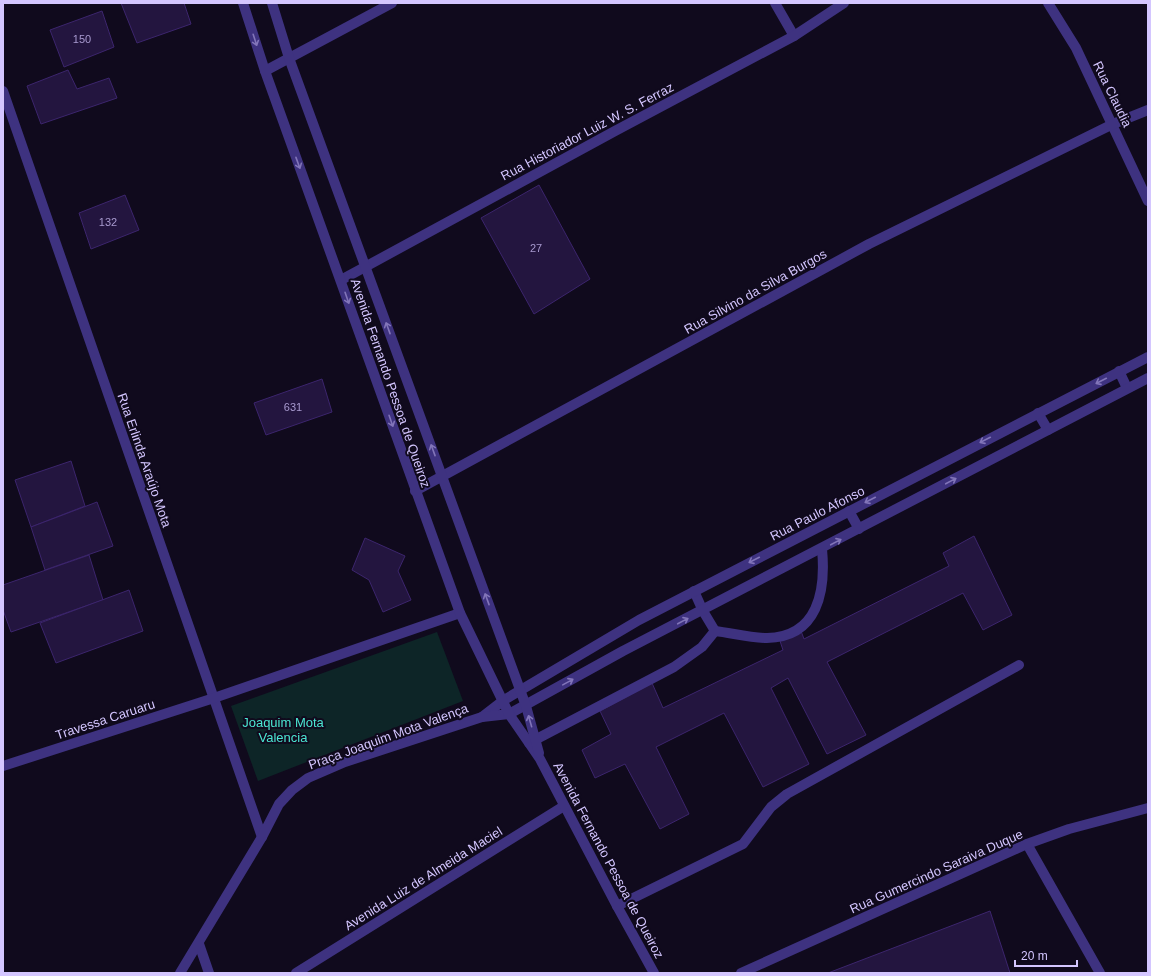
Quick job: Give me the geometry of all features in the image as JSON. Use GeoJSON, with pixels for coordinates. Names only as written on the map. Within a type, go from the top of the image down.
{"type":"FeatureCollection","features":[{"type":"Feature","properties":{"kind":"street","name":"Avenida Fernando Pessoa de Queiroz"},"geometry":{"type":"LineString","coordinates":[[243,3],[265,70],[460,613],[504,700],[509,714],[533,742]]}},
{"type":"Feature","properties":{"kind":"street","name":"Avenida Fernando Pessoa de Queiroz"},"geometry":{"type":"LineString","coordinates":[[272,3],[290,58],[526,706],[533,742],[564,806],[654,973]]}},
{"type":"Feature","properties":{"kind":"street"},"geometry":{"type":"LineString","coordinates":[[265,70],[392,3]]}},
{"type":"Feature","properties":{"kind":"street"},"geometry":{"type":"LineString","coordinates":[[775,3],[794,36]]}},
{"type":"Feature","properties":{"kind":"street","name":"Rua Historiador Luiz W. S. Ferraz"},"geometry":{"type":"LineString","coordinates":[[341,280],[794,36],[844,3]]}},
{"type":"Feature","properties":{"kind":"street","name":"Rua Claudia"},"geometry":{"type":"LineString","coordinates":[[1048,3],[1076,48],[1148,201]]}},
{"type":"Feature","properties":{"kind":"street","name":"Rua Erlinda Araújo Mota"},"geometry":{"type":"LineString","coordinates":[[3,91],[262,838]]}},
{"type":"Feature","properties":{"kind":"street","name":"Rua Silvino da Silva Burgos"},"geometry":{"type":"LineString","coordinates":[[415,491],[869,244],[1113,124],[1148,110]]}},
{"type":"Feature","properties":{"kind":"street","name":"Rua Paulo Afonso"},"geometry":{"type":"LineString","coordinates":[[504,700],[639,620],[1148,357]]}},
{"type":"Feature","properties":{"kind":"street"},"geometry":{"type":"LineString","coordinates":[[1119,371],[1127,388]]}},
{"type":"Feature","properties":{"kind":"street"},"geometry":{"type":"LineString","coordinates":[[509,714],[526,706],[623,651],[703,611],[1148,378]]}},
{"type":"Feature","properties":{"kind":"street"},"geometry":{"type":"LineString","coordinates":[[1038,413],[1048,430]]}},
{"type":"Feature","properties":{"kind":"street"},"geometry":{"type":"LineString","coordinates":[[848,511],[859,529]]}},
{"type":"Feature","properties":{"kind":"street"},"geometry":{"type":"LineString","coordinates":[[715,631],[767,638],[788,634],[808,623],[818,605],[824,571],[822,549]]}},
{"type":"Feature","properties":{"kind":"street"},"geometry":{"type":"LineString","coordinates":[[694,591],[703,611],[715,631]]}},
{"type":"Feature","properties":{"kind":"street"},"geometry":{"type":"LineString","coordinates":[[214,698],[460,613]]}},
{"type":"Feature","properties":{"kind":"street"},"geometry":{"type":"LineString","coordinates":[[533,742],[674,667],[702,648],[715,631]]}},
{"type":"Feature","properties":{"kind":"street"},"geometry":{"type":"LineString","coordinates":[[617,906],[743,844],[771,807],[786,794],[1019,665]]}},
{"type":"Feature","properties":{"kind":"street","name":"Travessa Caruaru"},"geometry":{"type":"LineString","coordinates":[[3,766],[214,698]]}},
{"type":"Feature","properties":{"kind":"street","name":"Praça Joaquim Mota Valença"},"geometry":{"type":"LineString","coordinates":[[482,716],[504,700]]}},
{"type":"Feature","properties":{"kind":"street","name":"Praça Joaquim Mota Valença"},"geometry":{"type":"LineString","coordinates":[[180,973],[262,838],[279,804],[292,790],[308,778],[345,762],[482,716],[509,714]]}},
{"type":"Feature","properties":{"kind":"street","name":"Avenida Luiz de Almeida Maciel"},"geometry":{"type":"LineString","coordinates":[[296,973],[564,806]]}},
{"type":"Feature","properties":{"kind":"street","name":"Rua Gumercindo Saraiva Duque"},"geometry":{"type":"LineString","coordinates":[[741,973],[1027,844],[1069,829],[1147,808]]}},
{"type":"Feature","properties":{"kind":"street"},"geometry":{"type":"LineString","coordinates":[[1027,844],[1100,973]]}},
{"type":"Feature","properties":{"kind":"street"},"geometry":{"type":"LineString","coordinates":[[199,944],[209,973]]}},
{"type":"Feature","properties":{"kind":"green space","name":"Joaquim Mota Valencia"},"geometry":{"type":"Polygon","coordinates":[[[437,632],[463,701],[258,781],[231,706],[437,632]]]}},
{"type":"Feature","properties":{"kind":"building"},"geometry":{"type":"Polygon","coordinates":[[[121,3],[184,3],[191,24],[137,43],[121,3]]]}},
{"type":"Feature","properties":{"kind":"building"},"geometry":{"type":"Polygon","coordinates":[[[102,11],[114,47],[64,67],[50,30],[102,11]]]}},
{"type":"Feature","properties":{"kind":"building"},"geometry":{"type":"Polygon","coordinates":[[[68,70],[77,89],[109,78],[117,98],[41,124],[27,86],[68,70]]]}},
{"type":"Feature","properties":{"kind":"building"},"geometry":{"type":"Polygon","coordinates":[[[539,185],[590,279],[534,314],[481,218],[539,185]]]}},
{"type":"Feature","properties":{"kind":"building"},"geometry":{"type":"Polygon","coordinates":[[[125,195],[139,230],[91,249],[79,213],[125,195]]]}},
{"type":"Feature","properties":{"kind":"building"},"geometry":{"type":"Polygon","coordinates":[[[322,379],[332,412],[266,435],[254,403],[322,379]]]}},
{"type":"Feature","properties":{"kind":"building"},"geometry":{"type":"Polygon","coordinates":[[[71,461],[85,506],[31,527],[15,480],[71,461]]]}},
{"type":"Feature","properties":{"kind":"building"},"geometry":{"type":"Polygon","coordinates":[[[97,502],[113,546],[45,570],[31,527],[97,502]]]}},
{"type":"Feature","properties":{"kind":"building"},"geometry":{"type":"Polygon","coordinates":[[[974,536],[1012,615],[983,630],[963,593],[827,662],[866,735],[827,754],[788,678],[771,688],[809,764],[763,787],[724,713],[656,747],[689,814],[660,829],[625,764],[595,778],[582,750],[611,734],[600,711],[652,683],[663,708],[783,650],[780,641],[801,631],[804,639],[949,566],[943,553],[974,536]]]}},
{"type":"Feature","properties":{"kind":"building"},"geometry":{"type":"Polygon","coordinates":[[[365,538],[405,556],[398,571],[411,600],[383,612],[369,580],[352,570],[365,538]]]}},
{"type":"Feature","properties":{"kind":"building"},"geometry":{"type":"Polygon","coordinates":[[[89,555],[103,600],[11,632],[3,610],[3,585],[89,555]]]}},
{"type":"Feature","properties":{"kind":"building"},"geometry":{"type":"Polygon","coordinates":[[[129,590],[143,631],[56,663],[40,623],[129,590]]]}},
{"type":"Feature","properties":{"kind":"building"},"geometry":{"type":"Polygon","coordinates":[[[990,911],[1010,973],[828,973],[990,911]]]}}]}
